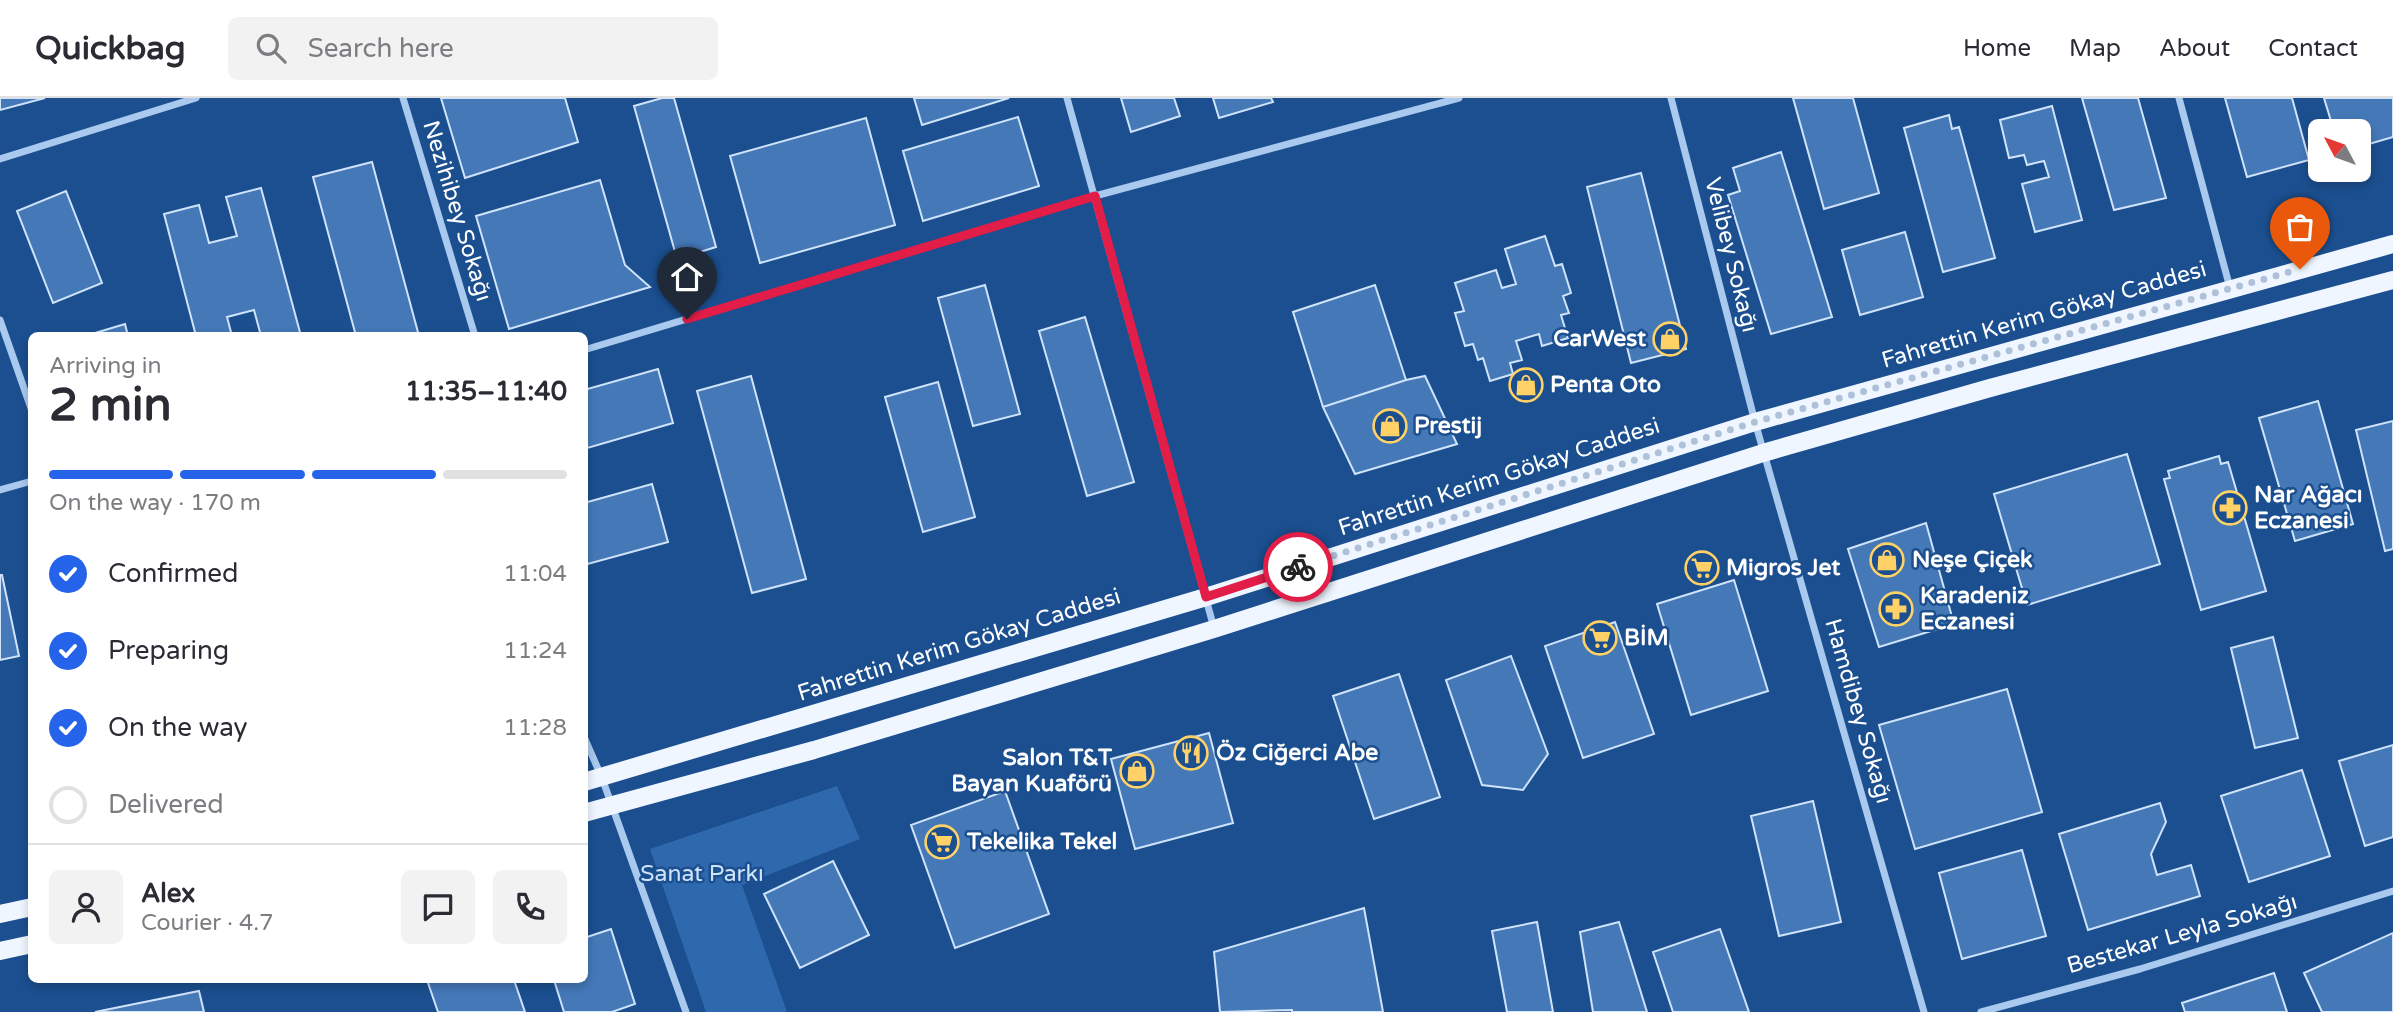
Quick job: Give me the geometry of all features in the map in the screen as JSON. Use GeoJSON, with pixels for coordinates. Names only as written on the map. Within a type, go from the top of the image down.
{"type":"FeatureCollection","features":[{"type":"Feature","properties":{"kind":"main road","name":"Fahrettin Kerim Gökay Caddesi"},"geometry":{"type":"LineString","coordinates":[[593,780],[1206,597],[1755,422],[2393,244]]}},
{"type":"Feature","properties":{"kind":"main road"},"geometry":{"type":"LineString","coordinates":[[588,812],[814,750],[1214,629],[1763,453],[1990,388],[2393,280]]}},
{"type":"Feature","properties":{"kind":"main road"},"geometry":{"type":"LineString","coordinates":[[0,914],[28,908]]}},
{"type":"Feature","properties":{"kind":"main road"},"geometry":{"type":"LineString","coordinates":[[0,951],[28,945]]}},
{"type":"Feature","properties":{"kind":"street"},"geometry":{"type":"LineString","coordinates":[[0,159],[196,98]]}},
{"type":"Feature","properties":{"kind":"street","name":"Nezihibey Sokağı"},"geometry":{"type":"LineString","coordinates":[[403,98],[474,332]]}},
{"type":"Feature","properties":{"kind":"street"},"geometry":{"type":"LineString","coordinates":[[1067,98],[1214,629]]}},
{"type":"Feature","properties":{"kind":"street"},"geometry":{"type":"LineString","coordinates":[[588,348],[1095,196],[1459,98]]}},
{"type":"Feature","properties":{"kind":"street","name":"Velibey Sokağı"},"geometry":{"type":"LineString","coordinates":[[1671,98],[1755,422]]}},
{"type":"Feature","properties":{"kind":"street"},"geometry":{"type":"LineString","coordinates":[[2179,98],[2230,288]]}},
{"type":"Feature","properties":{"kind":"street"},"geometry":{"type":"LineString","coordinates":[[0,320],[28,400]]}},
{"type":"Feature","properties":{"kind":"street","name":"Hamdibey Sokağı"},"geometry":{"type":"LineString","coordinates":[[1755,422],[1924,1012]]}},
{"type":"Feature","properties":{"kind":"street"},"geometry":{"type":"LineString","coordinates":[[0,491],[28,482]]}},
{"type":"Feature","properties":{"kind":"street"},"geometry":{"type":"LineString","coordinates":[[588,756],[593,780],[612,806],[687,1012]]}},
{"type":"Feature","properties":{"kind":"street","name":"Bestekar Leyla Sokağı"},"geometry":{"type":"LineString","coordinates":[[1981,1012],[2140,968],[2393,891]]}},
{"type":"Feature","properties":{"kind":"green space","name":"Sanat Parkı"},"geometry":{"type":"Polygon","coordinates":[[[837,786],[860,839],[742,885],[787,1012],[706,1012],[650,849],[837,786]]]}},
{"type":"Feature","properties":{"kind":"building"},"geometry":{"type":"Polygon","coordinates":[[[0,98],[45,98],[0,110],[0,98]]]}},
{"type":"Feature","properties":{"kind":"building"},"geometry":{"type":"Polygon","coordinates":[[[441,98],[565,98],[578,142],[465,178],[441,98]]]}},
{"type":"Feature","properties":{"kind":"building"},"geometry":{"type":"Polygon","coordinates":[[[662,98],[674,98],[716,247],[677,259],[634,106],[662,98]]]}},
{"type":"Feature","properties":{"kind":"building"},"geometry":{"type":"Polygon","coordinates":[[[914,98],[1009,98],[922,125],[914,98]]]}},
{"type":"Feature","properties":{"kind":"building"},"geometry":{"type":"Polygon","coordinates":[[[1121,98],[1174,98],[1180,116],[1131,132],[1121,98]]]}},
{"type":"Feature","properties":{"kind":"building"},"geometry":{"type":"Polygon","coordinates":[[[1213,98],[1271,98],[1273,102],[1219,118],[1213,98]]]}},
{"type":"Feature","properties":{"kind":"building"},"geometry":{"type":"Polygon","coordinates":[[[1793,98],[1853,98],[1879,193],[1824,209],[1793,98]]]}},
{"type":"Feature","properties":{"kind":"building"},"geometry":{"type":"Polygon","coordinates":[[[2082,98],[2138,98],[2166,198],[2114,210],[2082,98]]]}},
{"type":"Feature","properties":{"kind":"building"},"geometry":{"type":"Polygon","coordinates":[[[2225,98],[2292,98],[2308,160],[2247,177],[2225,98]]]}},
{"type":"Feature","properties":{"kind":"building"},"geometry":{"type":"Polygon","coordinates":[[[2324,98],[2393,98],[2393,137],[2371,143],[2371,119],[2330,119],[2324,98]]]}},
{"type":"Feature","properties":{"kind":"building"},"geometry":{"type":"Polygon","coordinates":[[[2052,106],[2082,220],[2035,232],[2022,184],[2049,177],[2044,161],[2027,165],[2024,155],[2009,158],[2000,120],[2052,106]]]}},
{"type":"Feature","properties":{"kind":"building"},"geometry":{"type":"Polygon","coordinates":[[[1949,115],[1952,129],[1959,127],[1995,258],[1943,272],[1904,128],[1949,115]]]}},
{"type":"Feature","properties":{"kind":"building"},"geometry":{"type":"Polygon","coordinates":[[[1018,117],[1039,186],[923,221],[903,151],[1018,117]]]}},
{"type":"Feature","properties":{"kind":"building"},"geometry":{"type":"Polygon","coordinates":[[[866,118],[895,225],[760,263],[730,156],[866,118]]]}},
{"type":"Feature","properties":{"kind":"building"},"geometry":{"type":"Polygon","coordinates":[[[1781,152],[1832,317],[1771,334],[1728,195],[1740,191],[1733,168],[1781,152]]]}},
{"type":"Feature","properties":{"kind":"building"},"geometry":{"type":"Polygon","coordinates":[[[372,162],[418,332],[355,332],[313,177],[372,162]]]}},
{"type":"Feature","properties":{"kind":"building"},"geometry":{"type":"Polygon","coordinates":[[[1641,173],[1686,349],[1631,363],[1587,187],[1641,173]]]}},
{"type":"Feature","properties":{"kind":"building"},"geometry":{"type":"Polygon","coordinates":[[[600,180],[625,265],[650,287],[509,329],[476,216],[600,180]]]}},
{"type":"Feature","properties":{"kind":"building"},"geometry":{"type":"Polygon","coordinates":[[[261,188],[300,332],[260,332],[254,310],[227,317],[231,332],[195,332],[164,214],[199,205],[209,243],[237,236],[226,197],[261,188]]]}},
{"type":"Feature","properties":{"kind":"building"},"geometry":{"type":"Polygon","coordinates":[[[66,191],[102,283],[53,303],[17,211],[66,191]]]}},
{"type":"Feature","properties":{"kind":"building"},"geometry":{"type":"Polygon","coordinates":[[[1905,232],[1923,297],[1860,315],[1842,250],[1905,232]]]}},
{"type":"Feature","properties":{"kind":"building"},"geometry":{"type":"Polygon","coordinates":[[[1545,236],[1555,266],[1562,264],[1571,293],[1563,296],[1569,313],[1561,315],[1568,338],[1542,346],[1539,334],[1516,341],[1522,360],[1510,363],[1513,374],[1490,381],[1483,358],[1478,360],[1473,344],[1465,346],[1455,313],[1464,311],[1455,283],[1496,270],[1502,288],[1516,284],[1505,249],[1545,236]]]}},
{"type":"Feature","properties":{"kind":"building"},"geometry":{"type":"Polygon","coordinates":[[[985,285],[1020,414],[973,426],[938,298],[985,285]]]}},
{"type":"Feature","properties":{"kind":"building"},"geometry":{"type":"Polygon","coordinates":[[[1375,285],[1406,380],[1323,407],[1293,312],[1375,285]]]}},
{"type":"Feature","properties":{"kind":"building"},"geometry":{"type":"Polygon","coordinates":[[[1085,317],[1134,482],[1087,496],[1039,331],[1085,317]]]}},
{"type":"Feature","properties":{"kind":"building"},"geometry":{"type":"Polygon","coordinates":[[[125,324],[127,332],[98,332],[125,324]]]}},
{"type":"Feature","properties":{"kind":"building"},"geometry":{"type":"Polygon","coordinates":[[[658,369],[673,423],[588,448],[588,389],[658,369]]]}},
{"type":"Feature","properties":{"kind":"building"},"geometry":{"type":"Polygon","coordinates":[[[751,376],[806,579],[752,593],[697,391],[751,376]]]}},
{"type":"Feature","properties":{"kind":"building","name":"Prestij"},"geometry":{"type":"Polygon","coordinates":[[[1425,376],[1457,444],[1355,474],[1323,407],[1425,376]]]}},
{"type":"Feature","properties":{"kind":"building"},"geometry":{"type":"Polygon","coordinates":[[[938,382],[975,517],[923,532],[885,397],[938,382]]]}},
{"type":"Feature","properties":{"kind":"building"},"geometry":{"type":"Polygon","coordinates":[[[2318,401],[2353,524],[2295,541],[2259,418],[2318,401]]]}},
{"type":"Feature","properties":{"kind":"building"},"geometry":{"type":"Polygon","coordinates":[[[2393,421],[2393,549],[2385,551],[2356,430],[2393,421]]]}},
{"type":"Feature","properties":{"kind":"building"},"geometry":{"type":"Polygon","coordinates":[[[2127,454],[2160,564],[2027,605],[1994,494],[2127,454]]]}},
{"type":"Feature","properties":{"kind":"building"},"geometry":{"type":"Polygon","coordinates":[[[2219,456],[2221,464],[2228,462],[2266,591],[2201,610],[2164,479],[2170,478],[2168,471],[2219,456]]]}},
{"type":"Feature","properties":{"kind":"building"},"geometry":{"type":"Polygon","coordinates":[[[652,484],[668,542],[588,564],[588,502],[652,484]]]}},
{"type":"Feature","properties":{"kind":"building"},"geometry":{"type":"Polygon","coordinates":[[[1926,523],[1954,624],[1879,647],[1848,549],[1926,523]]]}},
{"type":"Feature","properties":{"kind":"building"},"geometry":{"type":"Polygon","coordinates":[[[0,575],[19,656],[0,660],[0,575]]]}},
{"type":"Feature","properties":{"kind":"building"},"geometry":{"type":"Polygon","coordinates":[[[1734,580],[1768,691],[1691,715],[1657,604],[1734,580]]]}},
{"type":"Feature","properties":{"kind":"building"},"geometry":{"type":"Polygon","coordinates":[[[1615,622],[1654,734],[1583,758],[1545,646],[1615,622]]]}},
{"type":"Feature","properties":{"kind":"building"},"geometry":{"type":"Polygon","coordinates":[[[2273,637],[2298,738],[2255,748],[2231,648],[2273,637]]]}},
{"type":"Feature","properties":{"kind":"building"},"geometry":{"type":"Polygon","coordinates":[[[1511,656],[1548,754],[1523,790],[1482,785],[1446,680],[1511,656]]]}},
{"type":"Feature","properties":{"kind":"building"},"geometry":{"type":"Polygon","coordinates":[[[1399,674],[1440,797],[1374,819],[1333,696],[1399,674]]]}},
{"type":"Feature","properties":{"kind":"building"},"geometry":{"type":"Polygon","coordinates":[[[2007,689],[2042,812],[1915,849],[1879,725],[2007,689]]]}},
{"type":"Feature","properties":{"kind":"building"},"geometry":{"type":"Polygon","coordinates":[[[1209,733],[1233,823],[1135,849],[1111,759],[1209,733]]]}},
{"type":"Feature","properties":{"kind":"building"},"geometry":{"type":"Polygon","coordinates":[[[2393,745],[2393,837],[2365,846],[2339,761],[2393,745]]]}},
{"type":"Feature","properties":{"kind":"building"},"geometry":{"type":"Polygon","coordinates":[[[2302,770],[2330,856],[2249,882],[2221,796],[2302,770]]]}},
{"type":"Feature","properties":{"kind":"building"},"geometry":{"type":"Polygon","coordinates":[[[1005,791],[1049,914],[955,948],[911,825],[1005,791]]]}},
{"type":"Feature","properties":{"kind":"building"},"geometry":{"type":"Polygon","coordinates":[[[1813,801],[1841,922],[1779,936],[1751,816],[1813,801]]]}},
{"type":"Feature","properties":{"kind":"building"},"geometry":{"type":"Polygon","coordinates":[[[2160,803],[2166,822],[2151,854],[2157,875],[2191,865],[2200,896],[2088,930],[2059,834],[2160,803]]]}},
{"type":"Feature","properties":{"kind":"building"},"geometry":{"type":"Polygon","coordinates":[[[2022,850],[2046,936],[1962,959],[1939,873],[2022,850]]]}},
{"type":"Feature","properties":{"kind":"building"},"geometry":{"type":"Polygon","coordinates":[[[833,861],[869,935],[800,968],[764,894],[833,861]]]}},
{"type":"Feature","properties":{"kind":"building"},"geometry":{"type":"Polygon","coordinates":[[[1364,908],[1383,1012],[1220,1012],[1214,952],[1364,908]]]}},
{"type":"Feature","properties":{"kind":"building"},"geometry":{"type":"Polygon","coordinates":[[[1537,922],[1553,1012],[1507,1012],[1492,931],[1537,922]]]}},
{"type":"Feature","properties":{"kind":"building"},"geometry":{"type":"Polygon","coordinates":[[[1619,922],[1647,1012],[1593,1012],[1580,932],[1619,922]]]}},
{"type":"Feature","properties":{"kind":"building"},"geometry":{"type":"Polygon","coordinates":[[[611,929],[635,1004],[612,1012],[564,1012],[555,983],[588,983],[588,937],[611,929]]]}},
{"type":"Feature","properties":{"kind":"building"},"geometry":{"type":"Polygon","coordinates":[[[1720,929],[1749,1012],[1673,1012],[1653,952],[1720,929]]]}},
{"type":"Feature","properties":{"kind":"building"},"geometry":{"type":"Polygon","coordinates":[[[2393,933],[2393,1012],[2322,1012],[2304,973],[2393,933]]]}},
{"type":"Feature","properties":{"kind":"building"},"geometry":{"type":"Polygon","coordinates":[[[2274,973],[2287,1012],[2185,1012],[2182,1003],[2274,973]]]}},
{"type":"Feature","properties":{"kind":"building"},"geometry":{"type":"Polygon","coordinates":[[[428,983],[515,983],[525,1012],[438,1012],[428,983]]]}},
{"type":"Feature","properties":{"kind":"building"},"geometry":{"type":"Polygon","coordinates":[[[199,991],[204,1012],[95,1012],[199,991]]]}},
{"type":"Feature","properties":{"kind":"way so far"},"geometry":{"type":"LineString","coordinates":[[1298,567],[1704,437],[2300,269]]}},
{"type":"Feature","properties":{"kind":"place","name":"CarWest"},"geometry":{"type":"Point","coordinates":[1670,339]}},
{"type":"Feature","properties":{"kind":"place","name":"Penta Oto"},"geometry":{"type":"Point","coordinates":[1526,385]}},
{"type":"Feature","properties":{"kind":"place","name":"Prestij"},"geometry":{"type":"Point","coordinates":[1390,426]}},
{"type":"Feature","properties":{"kind":"place","name":"Nar Ağacı Eczanesi"},"geometry":{"type":"Point","coordinates":[2230,508]}},
{"type":"Feature","properties":{"kind":"place","name":"Neşe Çiçek"},"geometry":{"type":"Point","coordinates":[1887,560]}},
{"type":"Feature","properties":{"kind":"place","name":"Migros Jet"},"geometry":{"type":"Point","coordinates":[1702,568]}},
{"type":"Feature","properties":{"kind":"place","name":"Karadeniz Eczanesi"},"geometry":{"type":"Point","coordinates":[1896,609]}},
{"type":"Feature","properties":{"kind":"place","name":"BİM"},"geometry":{"type":"Point","coordinates":[1600,638]}},
{"type":"Feature","properties":{"kind":"place","name":"Öz Ciğerci Abe"},"geometry":{"type":"Point","coordinates":[1191,753]}},
{"type":"Feature","properties":{"kind":"place","name":"Salon T&T Bayan Kuaförü"},"geometry":{"type":"Point","coordinates":[1137,771]}},
{"type":"Feature","properties":{"kind":"place","name":"Tekelika Tekel"},"geometry":{"type":"Point","coordinates":[942,842]}},
{"type":"Feature","properties":{"kind":"route"},"geometry":{"type":"LineString","coordinates":[[687,319],[1095,196],[1206,597],[1298,567]]}}]}
